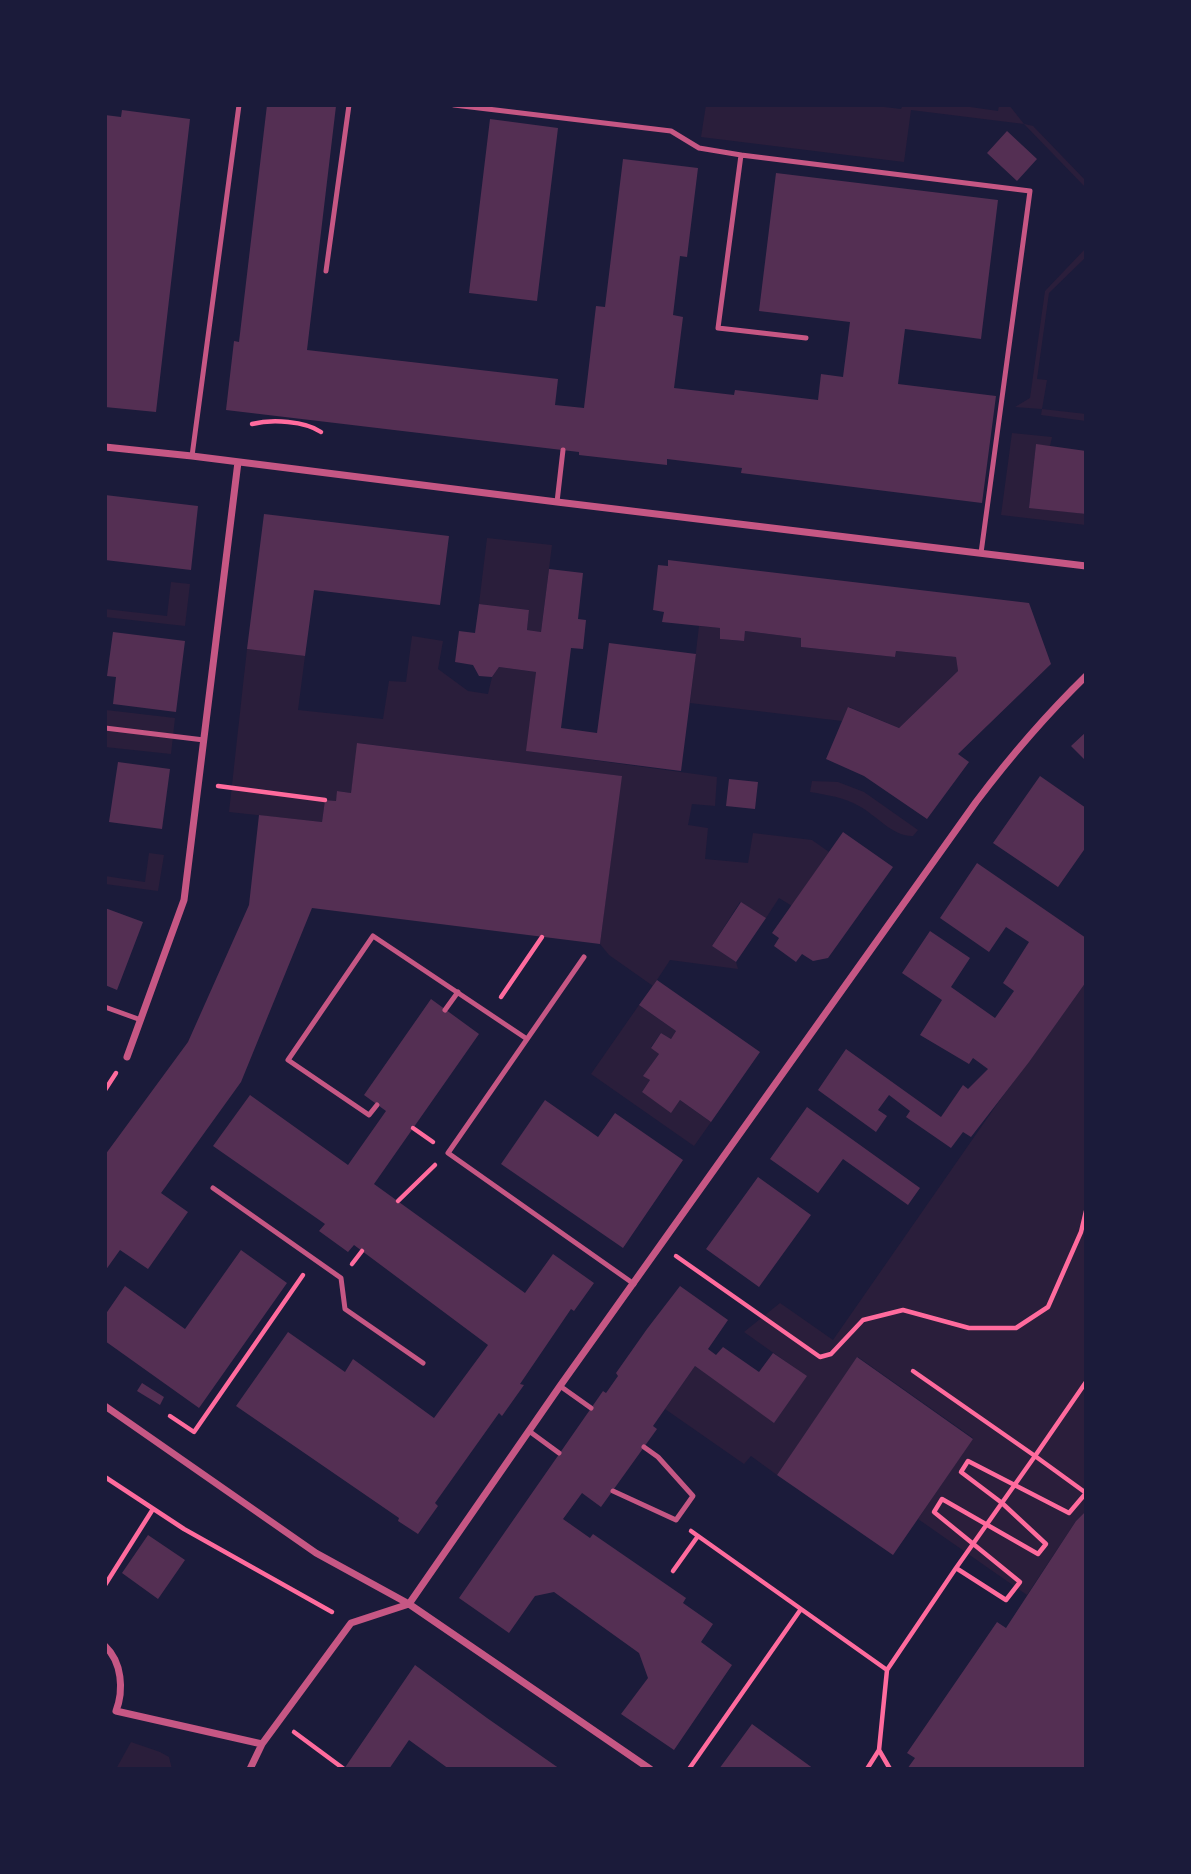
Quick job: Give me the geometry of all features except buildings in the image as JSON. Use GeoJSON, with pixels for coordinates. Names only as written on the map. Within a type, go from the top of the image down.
{"type":"FeatureCollection","features":[{"type":"Feature","properties":{"kind":"street"},"geometry":{"type":"LineString","coordinates":[[105,447],[1086,566]]}},
{"type":"Feature","properties":{"kind":"street"},"geometry":{"type":"LineString","coordinates":[[127,1057],[184,900],[238,462]]}},
{"type":"Feature","properties":{"kind":"street"},"geometry":{"type":"LineString","coordinates":[[250,1769],[262,1744],[351,1623],[409,1604],[560,1386],[983,792],[1040,723],[1086,676]]}},
{"type":"Feature","properties":{"kind":"street"},"geometry":{"type":"LineString","coordinates":[[105,1406],[316,1553],[409,1604],[650,1769]]}},
{"type":"Feature","properties":{"kind":"street"},"geometry":{"type":"LineString","coordinates":[[105,1646],[116,1664],[121,1680],[120,1700],[116,1711],[262,1744]]}},
{"type":"Feature","properties":{"kind":"lane"},"geometry":{"type":"LineString","coordinates":[[192,456],[239,105]]}},
{"type":"Feature","properties":{"kind":"lane"},"geometry":{"type":"LineString","coordinates":[[326,271],[349,105]]}},
{"type":"Feature","properties":{"kind":"lane"},"geometry":{"type":"LineString","coordinates":[[454,105],[671,131],[699,148],[741,155],[1030,191],[981,553]]}},
{"type":"Feature","properties":{"kind":"lane"},"geometry":{"type":"LineString","coordinates":[[741,155],[718,328],[806,338]]}},
{"type":"Feature","properties":{"kind":"lane"},"geometry":{"type":"LineString","coordinates":[[557,502],[563,450]]}},
{"type":"Feature","properties":{"kind":"lane"},"geometry":{"type":"LineString","coordinates":[[105,728],[204,740]]}},
{"type":"Feature","properties":{"kind":"lane"},"geometry":{"type":"LineString","coordinates":[[377,1105],[369,1115],[288,1060],[373,936],[527,1039]]}},
{"type":"Feature","properties":{"kind":"lane"},"geometry":{"type":"LineString","coordinates":[[584,957],[448,1153],[634,1284]]}},
{"type":"Feature","properties":{"kind":"lane"},"geometry":{"type":"LineString","coordinates":[[446,1010],[458,992]]}},
{"type":"Feature","properties":{"kind":"lane"},"geometry":{"type":"LineString","coordinates":[[105,1007],[141,1020]]}},
{"type":"Feature","properties":{"kind":"lane"},"geometry":{"type":"LineString","coordinates":[[213,1188],[341,1278],[345,1309],[423,1363]]}},
{"type":"Feature","properties":{"kind":"lane"},"geometry":{"type":"LineString","coordinates":[[560,1386],[591,1408]]}},
{"type":"Feature","properties":{"kind":"lane"},"geometry":{"type":"LineString","coordinates":[[529,1431],[559,1453]]}},
{"type":"Feature","properties":{"kind":"lane"},"geometry":{"type":"LineString","coordinates":[[613,1492],[676,1520],[693,1496],[658,1457],[644,1447]]}},
{"type":"Feature","properties":{"kind":"path"},"geometry":{"type":"LineString","coordinates":[[253,424],[289,421],[313,426],[321,432]]}},
{"type":"Feature","properties":{"kind":"path"},"geometry":{"type":"LineString","coordinates":[[199,784],[325,800]]}},
{"type":"Feature","properties":{"kind":"path"},"geometry":{"type":"LineString","coordinates":[[489,1014],[542,937]]}},
{"type":"Feature","properties":{"kind":"path"},"geometry":{"type":"LineString","coordinates":[[398,1201],[448,1153]]}},
{"type":"Feature","properties":{"kind":"path"},"geometry":{"type":"LineString","coordinates":[[661,1245],[820,1357],[831,1354],[863,1320],[903,1310],[969,1328],[1016,1328],[1048,1307],[1081,1231],[1086,1211]]}},
{"type":"Feature","properties":{"kind":"path"},"geometry":{"type":"LineString","coordinates":[[170,1416],[194,1432],[314,1259]]}},
{"type":"Feature","properties":{"kind":"path"},"geometry":{"type":"LineString","coordinates":[[913,1371],[1086,1493],[1069,1513],[968,1461],[961,1472],[1002,1503],[1046,1544],[1038,1554],[942,1499],[934,1512],[1020,1583],[1006,1600],[956,1568]]}},
{"type":"Feature","properties":{"kind":"path"},"geometry":{"type":"LineString","coordinates":[[866,1769],[879,1750],[887,1670],[1086,1382]]}},
{"type":"Feature","properties":{"kind":"path"},"geometry":{"type":"LineString","coordinates":[[105,1476],[184,1529],[351,1623]]}},
{"type":"Feature","properties":{"kind":"path"},"geometry":{"type":"LineString","coordinates":[[105,1585],[153,1509]]}},
{"type":"Feature","properties":{"kind":"path"},"geometry":{"type":"LineString","coordinates":[[676,1520],[887,1670]]}},
{"type":"Feature","properties":{"kind":"path"},"geometry":{"type":"LineString","coordinates":[[673,1571],[698,1536]]}},
{"type":"Feature","properties":{"kind":"path"},"geometry":{"type":"LineString","coordinates":[[689,1769],[801,1609]]}},
{"type":"Feature","properties":{"kind":"path"},"geometry":{"type":"LineString","coordinates":[[279,1721],[344,1769]]}},
{"type":"Feature","properties":{"kind":"path"},"geometry":{"type":"LineString","coordinates":[[879,1750],[890,1769]]}},
{"type":"Feature","properties":{"kind":"shaded area"},"geometry":{"type":"Polygon","coordinates":[[[706,105],[868,105],[901,109],[903,105],[956,105],[998,111],[999,105],[1009,105],[1024,124],[911,110],[904,162],[701,137],[706,105]]]}},
{"type":"Feature","properties":{"kind":"shaded area"},"geometry":{"type":"Polygon","coordinates":[[[1024,124],[1033,126],[1086,181],[1086,188],[1024,124]]]}},
{"type":"Feature","properties":{"kind":"shaded area"},"geometry":{"type":"Polygon","coordinates":[[[1086,248],[1086,257],[1049,293],[1037,379],[1047,380],[1042,409],[1015,407],[1030,398],[1045,291],[1086,248]]]}},
{"type":"Feature","properties":{"kind":"shaded area"},"geometry":{"type":"Polygon","coordinates":[[[1042,409],[1086,414],[1086,421],[1041,415],[1042,409]]]}},
{"type":"Feature","properties":{"kind":"shaded area"},"geometry":{"type":"Polygon","coordinates":[[[1012,433],[1052,437],[1050,446],[1036,445],[1029,507],[1086,514],[1086,525],[1001,515],[1012,433]]]}},
{"type":"Feature","properties":{"kind":"shaded area"},"geometry":{"type":"Polygon","coordinates":[[[487,538],[552,545],[541,632],[527,630],[529,610],[479,604],[487,538]]]}},
{"type":"Feature","properties":{"kind":"shaded area"},"geometry":{"type":"Polygon","coordinates":[[[171,582],[190,584],[185,626],[105,617],[105,609],[167,616],[171,582]]]}},
{"type":"Feature","properties":{"kind":"shaded area"},"geometry":{"type":"Polygon","coordinates":[[[699,626],[720,628],[720,639],[743,641],[745,631],[801,638],[801,647],[895,657],[896,651],[956,657],[958,671],[899,728],[849,707],[842,721],[690,703],[699,626]]]}},
{"type":"Feature","properties":{"kind":"shaded area"},"geometry":{"type":"Polygon","coordinates":[[[412,636],[443,641],[438,669],[468,691],[488,694],[492,677],[499,667],[536,672],[527,751],[717,777],[715,806],[692,804],[688,825],[708,828],[705,859],[748,863],[753,833],[812,840],[829,852],[792,906],[779,898],[766,918],[740,902],[712,946],[736,962],[738,969],[670,960],[653,986],[609,955],[600,944],[621,776],[358,743],[351,793],[338,791],[336,801],[325,800],[322,822],[229,812],[247,649],[305,656],[298,710],[383,719],[389,681],[406,682],[412,636]]]}},
{"type":"Feature","properties":{"kind":"shaded area"},"geometry":{"type":"Polygon","coordinates":[[[105,700],[106,710],[175,718],[171,754],[105,747],[105,700]]]}},
{"type":"Feature","properties":{"kind":"shaded area"},"geometry":{"type":"Polygon","coordinates":[[[812,781],[838,782],[864,792],[918,830],[913,836],[899,833],[853,803],[810,792],[812,781]]]}},
{"type":"Feature","properties":{"kind":"shaded area"},"geometry":{"type":"Polygon","coordinates":[[[149,853],[164,855],[158,891],[105,884],[105,876],[145,882],[149,853]]]}},
{"type":"Feature","properties":{"kind":"shaded area"},"geometry":{"type":"Polygon","coordinates":[[[1086,982],[1086,1511],[1076,1521],[1027,1595],[918,1519],[973,1438],[858,1357],[777,1475],[751,1456],[744,1464],[665,1409],[695,1366],[774,1422],[806,1376],[744,1332],[780,1303],[833,1340],[995,1107],[1086,982]]]}},
{"type":"Feature","properties":{"kind":"shaded area"},"geometry":{"type":"Polygon","coordinates":[[[639,1005],[676,1031],[671,1039],[661,1033],[651,1047],[659,1054],[644,1075],[650,1080],[642,1092],[671,1112],[680,1100],[711,1122],[694,1146],[591,1074],[639,1005]]]}},
{"type":"Feature","properties":{"kind":"shaded area"},"geometry":{"type":"Polygon","coordinates":[[[131,1742],[169,1757],[172,1769],[116,1769],[131,1742]]]}}]}
